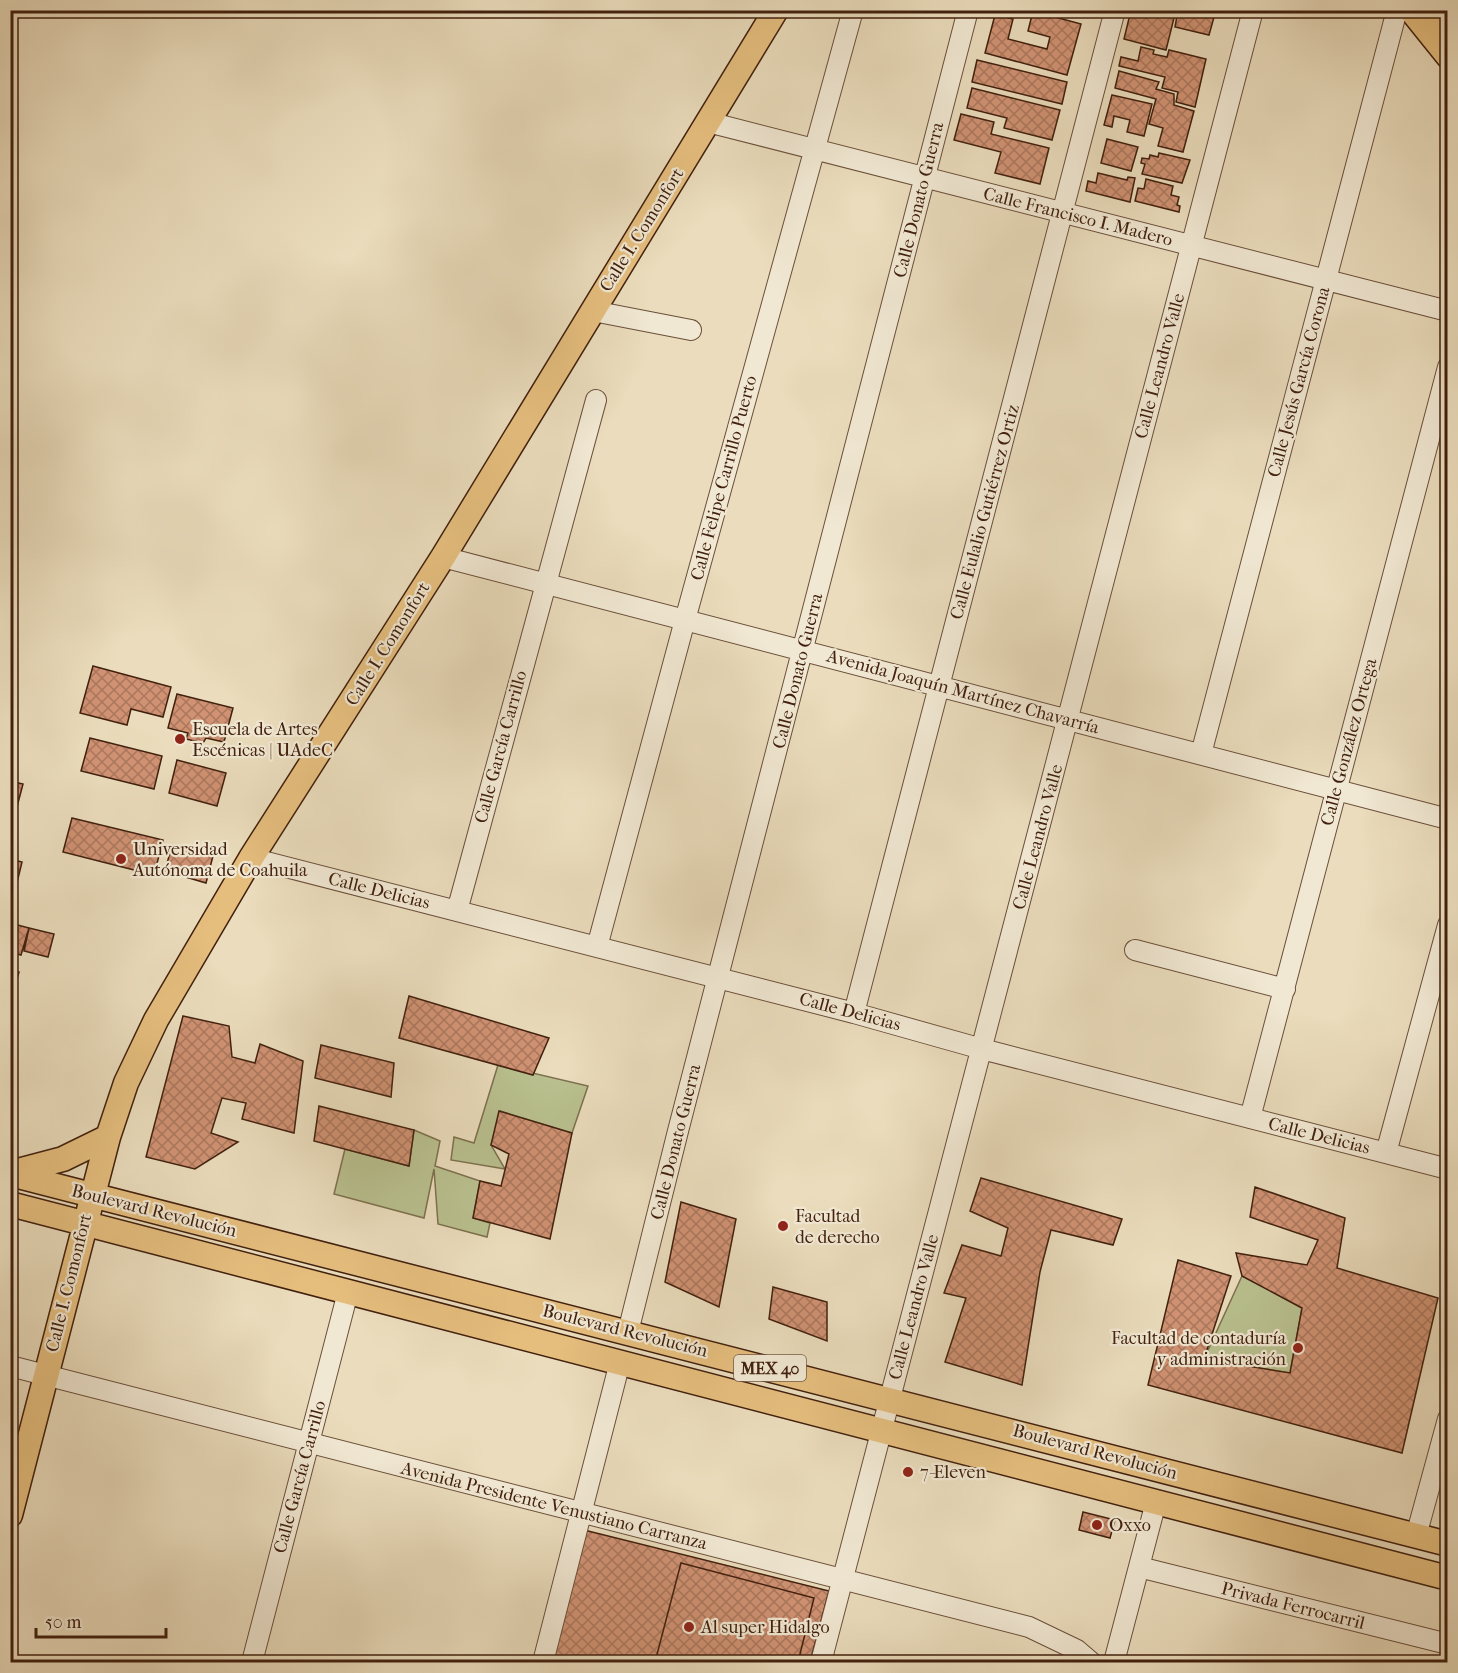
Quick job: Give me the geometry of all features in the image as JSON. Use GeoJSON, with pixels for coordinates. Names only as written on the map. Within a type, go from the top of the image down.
{"type":"FeatureCollection","features":[{"type":"Feature","properties":{"kind":"main road","name":"Calle I. Comonfort"},"geometry":{"type":"LineString","coordinates":[[10,1515],[108,1137],[126,1083],[156,1020],[251,858],[443,557],[776,10]]}},
{"type":"Feature","properties":{"kind":"main road"},"geometry":{"type":"LineString","coordinates":[[1411,10],[1448,56]]}},
{"type":"Feature","properties":{"kind":"main road"},"geometry":{"type":"LineString","coordinates":[[1441,10],[1448,18]]}},
{"type":"Feature","properties":{"kind":"main road"},"geometry":{"type":"LineString","coordinates":[[10,1173],[63,1159],[108,1137]]}},
{"type":"Feature","properties":{"kind":"main road","name":"Boulevard Revolución"},"geometry":{"type":"LineString","coordinates":[[10,1173],[1448,1544]]}},
{"type":"Feature","properties":{"kind":"main road","name":"MEX 40"},"geometry":{"type":"LineString","coordinates":[[10,1204],[1448,1578]]}},
{"type":"Feature","properties":{"kind":"street","name":"Calle Felipe Carrillo Puerto"},"geometry":{"type":"LineString","coordinates":[[597,947],[854,10]]}},
{"type":"Feature","properties":{"kind":"street","name":"Calle Donato Guerra"},"geometry":{"type":"LineString","coordinates":[[628,1332],[968,10]]}},
{"type":"Feature","properties":{"kind":"street","name":"Calle Eulalio Gutiérrez Ortiz"},"geometry":{"type":"LineString","coordinates":[[854,1013],[1115,10]]}},
{"type":"Feature","properties":{"kind":"street","name":"Calle Leandro Valle"},"geometry":{"type":"LineString","coordinates":[[821,1662],[1253,10]]}},
{"type":"Feature","properties":{"kind":"street","name":"Calle Jesús García Corona"},"geometry":{"type":"LineString","coordinates":[[1200,754],[1397,10]]}},
{"type":"Feature","properties":{"kind":"street","name":"Calle Francisco I. Madero"},"geometry":{"type":"LineString","coordinates":[[708,122],[1448,311]]}},
{"type":"Feature","properties":{"kind":"street"},"geometry":{"type":"LineString","coordinates":[[593,311],[691,330]]}},
{"type":"Feature","properties":{"kind":"street","name":"Calle González Ortega"},"geometry":{"type":"LineString","coordinates":[[1250,1118],[1448,367]]}},
{"type":"Feature","properties":{"kind":"street","name":"Calle García Carrillo"},"geometry":{"type":"LineString","coordinates":[[457,911],[596,400]]}},
{"type":"Feature","properties":{"kind":"street","name":"Avenida Joaquín Martínez Chavarría"},"geometry":{"type":"LineString","coordinates":[[443,557],[1448,819]]}},
{"type":"Feature","properties":{"kind":"street","name":"Calle Delicias"},"geometry":{"type":"LineString","coordinates":[[251,858],[1448,1169]]}},
{"type":"Feature","properties":{"kind":"street"},"geometry":{"type":"LineString","coordinates":[[1386,1153],[1448,925]]}},
{"type":"Feature","properties":{"kind":"street"},"geometry":{"type":"LineString","coordinates":[[1135,950],[1285,989]]}},
{"type":"Feature","properties":{"kind":"street","name":"Calle García Carrillo"},"geometry":{"type":"LineString","coordinates":[[252,1662],[348,1292]]}},
{"type":"Feature","properties":{"kind":"street"},"geometry":{"type":"LineString","coordinates":[[543,1662],[620,1362]]}},
{"type":"Feature","properties":{"kind":"street","name":"Avenida Presidente Venustiano Carranza"},"geometry":{"type":"LineString","coordinates":[[10,1366],[1029,1627],[1066,1644],[1091,1662]]}},
{"type":"Feature","properties":{"kind":"street"},"geometry":{"type":"LineString","coordinates":[[1416,1536],[1448,1419]]}},
{"type":"Feature","properties":{"kind":"street"},"geometry":{"type":"LineString","coordinates":[[1114,1662],[1156,1502]]}},
{"type":"Feature","properties":{"kind":"street","name":"Privada Ferrocarril"},"geometry":{"type":"LineString","coordinates":[[1139,1567],[1448,1644]]}},
{"type":"Feature","properties":{"kind":"green space"},"geometry":{"type":"Polygon","coordinates":[[[498,1065],[588,1086],[572,1133],[500,1111],[491,1145],[505,1169],[451,1160],[454,1137],[474,1143],[498,1065]]]}},
{"type":"Feature","properties":{"kind":"green space"},"geometry":{"type":"Polygon","coordinates":[[[414,1130],[440,1141],[435,1166],[480,1181],[473,1218],[490,1223],[487,1237],[438,1224],[434,1169],[424,1218],[334,1194],[345,1149],[409,1166],[414,1130]]]}},
{"type":"Feature","properties":{"kind":"green space"},"geometry":{"type":"Polygon","coordinates":[[[1242,1276],[1302,1308],[1290,1373],[1204,1359],[1242,1276]]]}},
{"type":"Feature","properties":{"kind":"building"},"geometry":{"type":"Polygon","coordinates":[[[1014,10],[1038,10],[1037,17],[1014,10]]]}},
{"type":"Feature","properties":{"kind":"building"},"geometry":{"type":"Polygon","coordinates":[[[1131,10],[1176,10],[1166,50],[1124,39],[1131,10]]]}},
{"type":"Feature","properties":{"kind":"building"},"geometry":{"type":"Polygon","coordinates":[[[1178,10],[1216,10],[1209,35],[1175,27],[1178,10]]]}},
{"type":"Feature","properties":{"kind":"building"},"geometry":{"type":"Polygon","coordinates":[[[1033,11],[1081,24],[1067,75],[985,53],[995,15],[1013,19],[1008,39],[1047,49],[1050,37],[1028,31],[1033,11]]]}},
{"type":"Feature","properties":{"kind":"building"},"geometry":{"type":"Polygon","coordinates":[[[1141,47],[1154,50],[1153,54],[1167,57],[1169,50],[1206,59],[1195,107],[1176,102],[1178,92],[1162,88],[1165,77],[1119,66],[1121,57],[1138,61],[1141,47]]]}},
{"type":"Feature","properties":{"kind":"building"},"geometry":{"type":"Polygon","coordinates":[[[977,60],[1067,82],[1062,104],[972,82],[977,60]]]}},
{"type":"Feature","properties":{"kind":"building"},"geometry":{"type":"Polygon","coordinates":[[[1119,71],[1159,82],[1156,89],[1174,94],[1174,105],[1194,111],[1183,152],[1158,146],[1163,128],[1149,124],[1156,99],[1115,88],[1119,71]]]}},
{"type":"Feature","properties":{"kind":"building"},"geometry":{"type":"Polygon","coordinates":[[[972,88],[1060,110],[1052,140],[1004,128],[1007,118],[967,108],[972,88]]]}},
{"type":"Feature","properties":{"kind":"building"},"geometry":{"type":"Polygon","coordinates":[[[1112,95],[1152,104],[1144,136],[1127,132],[1130,120],[1114,116],[1112,127],[1104,125],[1112,95]]]}},
{"type":"Feature","properties":{"kind":"building"},"geometry":{"type":"Polygon","coordinates":[[[961,114],[994,122],[991,134],[1049,148],[1040,184],[995,173],[1001,152],[954,140],[961,114]]]}},
{"type":"Feature","properties":{"kind":"building"},"geometry":{"type":"Polygon","coordinates":[[[1107,139],[1138,147],[1131,171],[1101,163],[1107,139]]]}},
{"type":"Feature","properties":{"kind":"building"},"geometry":{"type":"Polygon","coordinates":[[[1159,153],[1190,160],[1182,183],[1142,174],[1145,164],[1141,163],[1142,158],[1149,159],[1150,155],[1158,157],[1159,153]]]}},
{"type":"Feature","properties":{"kind":"building"},"geometry":{"type":"Polygon","coordinates":[[[1098,173],[1127,180],[1128,177],[1135,178],[1130,202],[1086,191],[1088,181],[1096,183],[1098,173]]]}},
{"type":"Feature","properties":{"kind":"building"},"geometry":{"type":"Polygon","coordinates":[[[1146,179],[1173,186],[1171,195],[1179,197],[1177,205],[1180,206],[1179,212],[1135,201],[1138,188],[1144,189],[1146,179]]]}},
{"type":"Feature","properties":{"kind":"building"},"geometry":{"type":"Polygon","coordinates":[[[93,666],[171,687],[163,717],[131,709],[127,725],[80,713],[93,666]]]}},
{"type":"Feature","properties":{"kind":"building"},"geometry":{"type":"Polygon","coordinates":[[[177,694],[233,708],[224,742],[206,738],[203,743],[186,739],[188,733],[168,728],[177,694]]]}},
{"type":"Feature","properties":{"kind":"building"},"geometry":{"type":"Polygon","coordinates":[[[90,738],[162,756],[154,789],[81,771],[90,738]]]}},
{"type":"Feature","properties":{"kind":"building"},"geometry":{"type":"Polygon","coordinates":[[[177,760],[226,773],[217,806],[169,793],[177,760]]]}},
{"type":"Feature","properties":{"kind":"building"},"geometry":{"type":"Polygon","coordinates":[[[10,781],[23,784],[14,818],[10,817],[10,781]]]}},
{"type":"Feature","properties":{"kind":"building"},"geometry":{"type":"Polygon","coordinates":[[[72,818],[163,840],[154,875],[63,852],[72,818]]]}},
{"type":"Feature","properties":{"kind":"building"},"geometry":{"type":"Polygon","coordinates":[[[172,845],[213,856],[206,883],[165,871],[172,845]]]}},
{"type":"Feature","properties":{"kind":"building"},"geometry":{"type":"Polygon","coordinates":[[[10,859],[22,862],[14,895],[10,894],[10,859]]]}},
{"type":"Feature","properties":{"kind":"building"},"geometry":{"type":"Polygon","coordinates":[[[10,923],[29,928],[21,955],[10,952],[10,923]]]}},
{"type":"Feature","properties":{"kind":"building"},"geometry":{"type":"Polygon","coordinates":[[[29,928],[54,934],[48,957],[24,951],[29,928]]]}},
{"type":"Feature","properties":{"kind":"building"},"geometry":{"type":"Polygon","coordinates":[[[10,970],[19,972],[11,1001],[10,1001],[10,970]]]}},
{"type":"Feature","properties":{"kind":"building"},"geometry":{"type":"Polygon","coordinates":[[[409,996],[549,1038],[533,1075],[399,1038],[409,996]]]}},
{"type":"Feature","properties":{"kind":"building"},"geometry":{"type":"Polygon","coordinates":[[[183,1016],[229,1026],[232,1057],[255,1063],[260,1044],[303,1061],[294,1133],[242,1119],[246,1103],[222,1098],[211,1133],[238,1142],[195,1169],[146,1157],[183,1016]]]}},
{"type":"Feature","properties":{"kind":"building"},"geometry":{"type":"Polygon","coordinates":[[[321,1045],[394,1063],[391,1097],[315,1078],[321,1045]]]}},
{"type":"Feature","properties":{"kind":"building"},"geometry":{"type":"Polygon","coordinates":[[[319,1106],[414,1130],[409,1166],[314,1141],[319,1106]]]}},
{"type":"Feature","properties":{"kind":"building"},"geometry":{"type":"Polygon","coordinates":[[[499,1111],[572,1133],[550,1239],[473,1218],[480,1181],[501,1186],[509,1154],[491,1145],[499,1111]]]}},
{"type":"Feature","properties":{"kind":"building"},"geometry":{"type":"Polygon","coordinates":[[[981,1178],[1122,1219],[1113,1245],[1051,1230],[1040,1272],[1022,1385],[945,1362],[966,1298],[944,1293],[962,1245],[1001,1256],[1008,1228],[970,1211],[981,1178]]]}},
{"type":"Feature","properties":{"kind":"building"},"geometry":{"type":"Polygon","coordinates":[[[1255,1187],[1345,1218],[1337,1268],[1438,1298],[1402,1453],[1148,1385],[1178,1260],[1231,1276],[1204,1359],[1290,1373],[1302,1308],[1242,1276],[1236,1253],[1307,1265],[1318,1240],[1250,1217],[1255,1187]]]}},
{"type":"Feature","properties":{"kind":"building"},"geometry":{"type":"Polygon","coordinates":[[[681,1202],[736,1219],[719,1307],[665,1282],[681,1202]]]}},
{"type":"Feature","properties":{"kind":"building"},"geometry":{"type":"Polygon","coordinates":[[[773,1287],[827,1302],[827,1341],[769,1319],[773,1287]]]}},
{"type":"Feature","properties":{"kind":"building","name":"Oxxo"},"geometry":{"type":"Polygon","coordinates":[[[1083,1512],[1115,1520],[1110,1538],[1079,1530],[1083,1512]]]}},
{"type":"Feature","properties":{"kind":"building","name":"Al super Hidalgo"},"geometry":{"type":"Polygon","coordinates":[[[584,1530],[829,1591],[810,1662],[549,1662],[584,1530]]]}},
{"type":"Feature","properties":{"kind":"building"},"geometry":{"type":"Polygon","coordinates":[[[681,1563],[814,1598],[798,1662],[655,1662],[681,1563]]]}},
{"type":"Feature","properties":{"kind":"place","name":"Escuela de Artes Escénicas | UAdeC"},"geometry":{"type":"Point","coordinates":[180,739]}},
{"type":"Feature","properties":{"kind":"place","name":"Universidad Autónoma de Coahuila"},"geometry":{"type":"Point","coordinates":[121,859]}},
{"type":"Feature","properties":{"kind":"place","name":"Facultad de derecho"},"geometry":{"type":"Point","coordinates":[783,1226]}},
{"type":"Feature","properties":{"kind":"place","name":"Facultad de contaduría y administración"},"geometry":{"type":"Point","coordinates":[1298,1348]}},
{"type":"Feature","properties":{"kind":"place","name":"7-Eleven"},"geometry":{"type":"Point","coordinates":[908,1472]}},
{"type":"Feature","properties":{"kind":"place","name":"Oxxo"},"geometry":{"type":"Point","coordinates":[1097,1525]}},
{"type":"Feature","properties":{"kind":"place","name":"Al super Hidalgo"},"geometry":{"type":"Point","coordinates":[689,1627]}}]}
